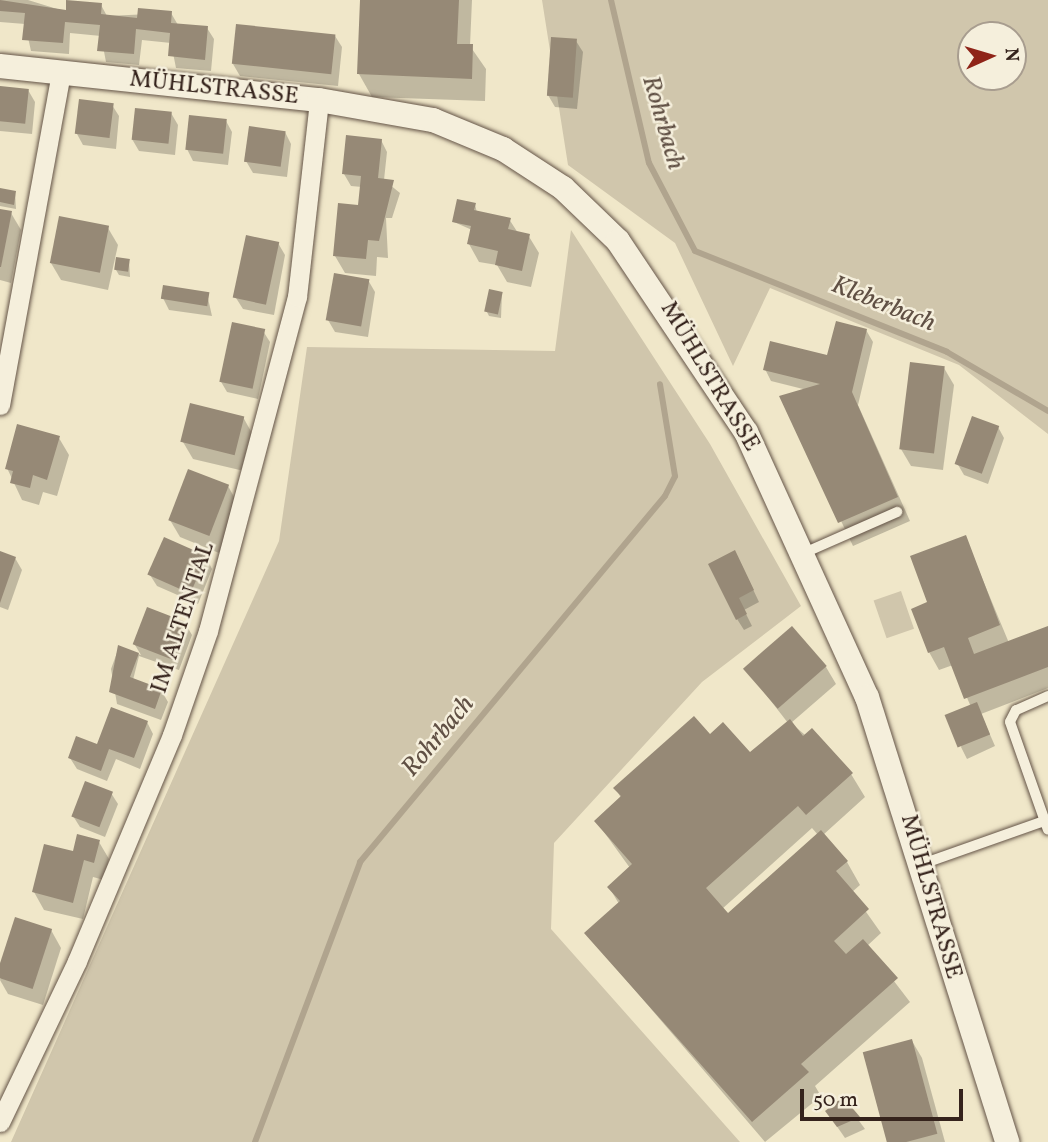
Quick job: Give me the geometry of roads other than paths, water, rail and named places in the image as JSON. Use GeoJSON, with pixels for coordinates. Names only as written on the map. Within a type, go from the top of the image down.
{"type":"FeatureCollection","features":[{"type":"Feature","properties":{"kind":"street","name":"MÜHLSTRASSE"},"geometry":{"type":"LineString","coordinates":[[0,66],[319,100],[472,133],[563,188],[593,216],[662,298],[698,355],[746,432],[804,553],[867,697],[1007,1142]]}},
{"type":"Feature","properties":{"kind":"street"},"geometry":{"type":"LineString","coordinates":[[0,405],[61,73]]}},
{"type":"Feature","properties":{"kind":"street","name":"IM ALTEN TAL"},"geometry":{"type":"LineString","coordinates":[[0,1122],[82,948],[208,631],[297,297],[319,100]]}},
{"type":"Feature","properties":{"kind":"lane"},"geometry":{"type":"LineString","coordinates":[[804,553],[897,512]]}},
{"type":"Feature","properties":{"kind":"lane"},"geometry":{"type":"LineString","coordinates":[[921,864],[1046,826],[1010,722],[1016,710],[1048,696]]}},
{"type":"Feature","properties":{"kind":"waterway","name":"Kleberbach"},"geometry":{"type":"LineString","coordinates":[[611,0],[649,163],[695,251],[947,352],[1048,411]]}},
{"type":"Feature","properties":{"kind":"waterway","name":"Rohrbach"},"geometry":{"type":"LineString","coordinates":[[255,1142],[360,862],[665,496],[675,476],[660,384]]}}]}
